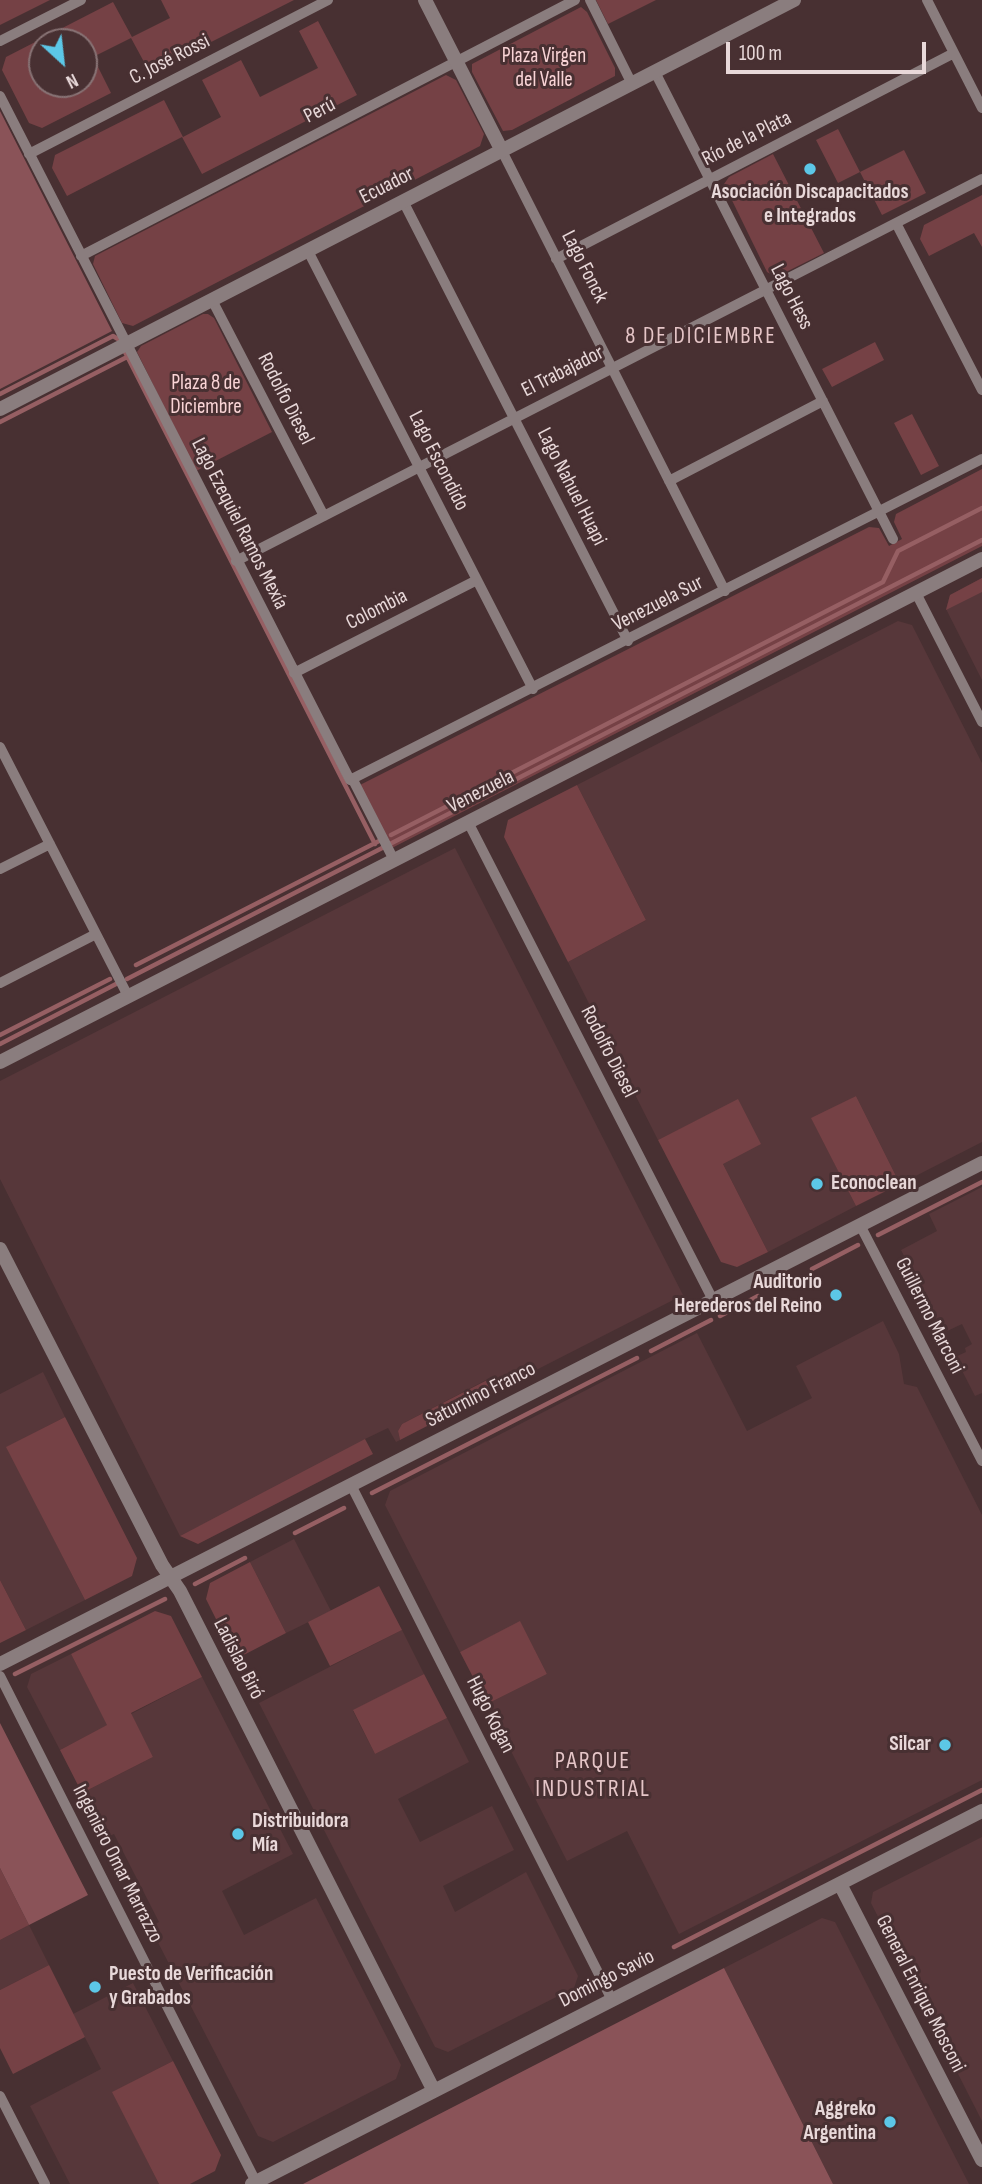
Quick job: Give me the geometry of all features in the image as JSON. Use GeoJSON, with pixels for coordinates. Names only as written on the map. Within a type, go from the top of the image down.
{"type":"FeatureCollection","features":[{"type":"Feature","properties":{"kind":"street"},"geometry":{"type":"LineString","coordinates":[[0,41],[81,0]]}},
{"type":"Feature","properties":{"kind":"street","name":"C. José Rossi"},"geometry":{"type":"LineString","coordinates":[[29,153],[328,0]]}},
{"type":"Feature","properties":{"kind":"street","name":"Lago Fonck"},"geometry":{"type":"LineString","coordinates":[[425,0],[725,591]]}},
{"type":"Feature","properties":{"kind":"street","name":"Perú"},"geometry":{"type":"LineString","coordinates":[[82,256],[575,0]]}},
{"type":"Feature","properties":{"kind":"street"},"geometry":{"type":"LineString","coordinates":[[590,0],[632,84]]}},
{"type":"Feature","properties":{"kind":"street","name":"Ecuador"},"geometry":{"type":"LineString","coordinates":[[0,409],[794,0]]}},
{"type":"Feature","properties":{"kind":"street"},"geometry":{"type":"LineString","coordinates":[[927,0],[982,108]]}},
{"type":"Feature","properties":{"kind":"street","name":"Río de la Plata"},"geometry":{"type":"LineString","coordinates":[[556,259],[954,53]]}},
{"type":"Feature","properties":{"kind":"street","name":"Lago Hess"},"geometry":{"type":"LineString","coordinates":[[655,72],[893,539]]}},
{"type":"Feature","properties":{"kind":"street","name":"Lago Ezequiel Ramos Mexía"},"geometry":{"type":"LineString","coordinates":[[0,96],[236,561],[394,860]]}},
{"type":"Feature","properties":{"kind":"street","name":"El Trabajador"},"geometry":{"type":"LineString","coordinates":[[236,561],[982,179]]}},
{"type":"Feature","properties":{"kind":"street","name":"Lago Nahuel Huapi"},"geometry":{"type":"LineString","coordinates":[[404,201],[628,641]]}},
{"type":"Feature","properties":{"kind":"street"},"geometry":{"type":"LineString","coordinates":[[896,223],[982,390]]}},
{"type":"Feature","properties":{"kind":"street","name":"Lago Escondido"},"geometry":{"type":"LineString","coordinates":[[308,251],[533,690]]}},
{"type":"Feature","properties":{"kind":"street","name":"Rodolfo Diesel"},"geometry":{"type":"LineString","coordinates":[[212,300],[324,516]]}},
{"type":"Feature","properties":{"kind":"street"},"geometry":{"type":"LineString","coordinates":[[669,481],[823,401]]}},
{"type":"Feature","properties":{"kind":"street","name":"Venezuela Sur"},"geometry":{"type":"LineString","coordinates":[[352,780],[982,459]]}},
{"type":"Feature","properties":{"kind":"street","name":"Venezuela"},"geometry":{"type":"LineString","coordinates":[[0,1062],[982,559]]}},
{"type":"Feature","properties":{"kind":"street","name":"Colombia"},"geometry":{"type":"LineString","coordinates":[[294,673],[477,580]]}},
{"type":"Feature","properties":{"kind":"street"},"geometry":{"type":"LineString","coordinates":[[916,593],[982,722]]}},
{"type":"Feature","properties":{"kind":"street"},"geometry":{"type":"LineString","coordinates":[[0,747],[128,996]]}},
{"type":"Feature","properties":{"kind":"street","name":"Rodolfo Diesel"},"geometry":{"type":"LineString","coordinates":[[468,822],[713,1300]]}},
{"type":"Feature","properties":{"kind":"street"},"geometry":{"type":"LineString","coordinates":[[0,869],[50,844]]}},
{"type":"Feature","properties":{"kind":"street"},"geometry":{"type":"LineString","coordinates":[[0,983],[96,933]]}},
{"type":"Feature","properties":{"kind":"street","name":"Saturnino Franco"},"geometry":{"type":"LineString","coordinates":[[0,1664],[982,1163]]}},
{"type":"Feature","properties":{"kind":"street","name":"Guillermo Marconi"},"geometry":{"type":"LineString","coordinates":[[860,1225],[982,1461]]}},
{"type":"Feature","properties":{"kind":"street","name":"Ladislao Biró"},"geometry":{"type":"LineString","coordinates":[[0,1249],[170,1577],[180,1591],[434,2091]]}},
{"type":"Feature","properties":{"kind":"street","name":"Hugo Kogan"},"geometry":{"type":"LineString","coordinates":[[351,1485],[612,2000]]}},
{"type":"Feature","properties":{"kind":"street","name":"Ingeniero Omar Marrazzo"},"geometry":{"type":"LineString","coordinates":[[0,1676],[254,2183]]}},
{"type":"Feature","properties":{"kind":"street","name":"Domingo Savio"},"geometry":{"type":"LineString","coordinates":[[254,2183],[982,1811]]}},
{"type":"Feature","properties":{"kind":"street","name":"General Enrique Mosconi"},"geometry":{"type":"LineString","coordinates":[[840,1884],[982,2160]]}},
{"type":"Feature","properties":{"kind":"street"},"geometry":{"type":"LineString","coordinates":[[0,2096],[45,2184]]}},
{"type":"Feature","properties":{"kind":"shaded area"},"geometry":{"type":"Polygon","coordinates":[[[0,111],[112,331],[0,389],[0,111]]]}},
{"type":"Feature","properties":{"kind":"shaded area"},"geometry":{"type":"Polygon","coordinates":[[[982,578],[982,680],[946,609],[950,595],[982,578]]]}},
{"type":"Feature","properties":{"kind":"shaded area"},"geometry":{"type":"Polygon","coordinates":[[[898,621],[912,625],[982,763],[982,1142],[900,1184],[856,1096],[812,1119],[856,1206],[768,1252],[723,1164],[738,1100],[658,1140],[568,962],[646,920],[577,785],[898,621]]]}},
{"type":"Feature","properties":{"kind":"shaded area"},"geometry":{"type":"Polygon","coordinates":[[[455,848],[683,1295],[495,1391],[488,1379],[402,1424],[398,1431],[400,1440],[396,1442],[388,1428],[365,1439],[364,1444],[180,1536],[0,1179],[0,1081],[455,848]]]}},
{"type":"Feature","properties":{"kind":"shaded area"},"geometry":{"type":"Polygon","coordinates":[[[982,1187],[982,1393],[975,1396],[955,1357],[966,1352],[965,1348],[972,1344],[962,1324],[943,1333],[901,1250],[937,1231],[929,1214],[982,1187]]]}},
{"type":"Feature","properties":{"kind":"shaded area"},"geometry":{"type":"Polygon","coordinates":[[[883,1321],[899,1354],[904,1384],[917,1387],[982,1515],[982,1780],[679,1934],[627,1831],[567,1861],[487,1704],[547,1674],[520,1622],[460,1652],[385,1505],[390,1491],[697,1333],[747,1431],[812,1398],[796,1366],[883,1321]]]}},
{"type":"Feature","properties":{"kind":"shaded area"},"geometry":{"type":"Polygon","coordinates":[[[43,1372],[65,1417],[7,1447],[85,1600],[26,1630],[0,1580],[0,1394],[43,1372]]]}},
{"type":"Feature","properties":{"kind":"shaded area"},"geometry":{"type":"Polygon","coordinates":[[[294,1539],[331,1611],[286,1633],[250,1562],[294,1539]]]}},
{"type":"Feature","properties":{"kind":"shaded area"},"geometry":{"type":"Polygon","coordinates":[[[402,1630],[424,1674],[353,1711],[375,1754],[447,1718],[469,1762],[398,1799],[420,1842],[492,1806],[514,1850],[443,1886],[455,1912],[526,1872],[578,1976],[574,1988],[448,2052],[435,2047],[259,1703],[402,1630]]]}},
{"type":"Feature","properties":{"kind":"shaded area"},"geometry":{"type":"Polygon","coordinates":[[[71,1654],[108,1725],[60,1750],[27,1687],[31,1674],[71,1654]]]}},
{"type":"Feature","properties":{"kind":"shaded area"},"geometry":{"type":"Polygon","coordinates":[[[202,1677],[293,1854],[222,1891],[244,1935],[316,1898],[401,2065],[396,2079],[273,2142],[258,2136],[150,1927],[159,1922],[114,1834],[105,1838],[82,1793],[153,1757],[131,1714],[202,1677]]]}},
{"type":"Feature","properties":{"kind":"shaded area"},"geometry":{"type":"Polygon","coordinates":[[[0,1723],[88,1895],[29,1925],[0,1868],[0,1723]]]}},
{"type":"Feature","properties":{"kind":"shaded area"},"geometry":{"type":"Polygon","coordinates":[[[982,1837],[982,2121],[871,1903],[873,1892],[982,1837]]]}},
{"type":"Feature","properties":{"kind":"shaded area"},"geometry":{"type":"Polygon","coordinates":[[[822,1918],[835,1922],[969,2184],[833,2184],[724,1968],[822,1918]]]}},
{"type":"Feature","properties":{"kind":"shaded area"},"geometry":{"type":"Polygon","coordinates":[[[29,1925],[49,1965],[0,1990],[0,1940],[29,1925]]]}},
{"type":"Feature","properties":{"kind":"shaded area"},"geometry":{"type":"Polygon","coordinates":[[[724,1968],[833,2184],[303,2184],[724,1968]]]}},
{"type":"Feature","properties":{"kind":"shaded area"},"geometry":{"type":"Polygon","coordinates":[[[133,1983],[173,2061],[113,2092],[159,2184],[70,2184],[30,2106],[101,2069],[73,2014],[133,1983]]]}},
{"type":"Feature","properties":{"kind":"green space"},"geometry":{"type":"Polygon","coordinates":[[[0,0],[50,0],[0,25],[0,0]]]}},
{"type":"Feature","properties":{"kind":"green space"},"geometry":{"type":"Polygon","coordinates":[[[161,0],[294,0],[150,73],[131,38],[98,54],[98,28],[62,28],[113,2],[132,37],[170,18],[161,0]]]}},
{"type":"Feature","properties":{"kind":"green space"},"geometry":{"type":"Polygon","coordinates":[[[596,0],[656,0],[608,24],[596,0]]]}},
{"type":"Feature","properties":{"kind":"green space","name":"Plaza Virgen del Valle"},"geometry":{"type":"Polygon","coordinates":[[[581,7],[587,12],[615,68],[615,76],[512,130],[503,131],[472,72],[472,64],[581,7]]]}},
{"type":"Feature","properties":{"kind":"green space"},"geometry":{"type":"Polygon","coordinates":[[[318,21],[357,95],[202,174],[182,137],[67,196],[52,168],[55,155],[164,100],[183,137],[221,117],[202,80],[241,60],[260,97],[318,68],[299,31],[318,21]]]}},
{"type":"Feature","properties":{"kind":"green space"},"geometry":{"type":"Polygon","coordinates":[[[28,46],[28,98],[98,98],[98,67],[111,93],[42,128],[29,123],[2,70],[6,57],[28,46]]]}},
{"type":"Feature","properties":{"kind":"green space"},"geometry":{"type":"Polygon","coordinates":[[[446,75],[456,80],[484,134],[480,146],[133,326],[122,323],[93,264],[95,256],[446,75]]]}},
{"type":"Feature","properties":{"kind":"green space"},"geometry":{"type":"Polygon","coordinates":[[[838,129],[860,172],[838,183],[816,140],[838,129]]]}},
{"type":"Feature","properties":{"kind":"green space"},"geometry":{"type":"Polygon","coordinates":[[[904,150],[926,193],[882,215],[860,172],[904,150]]]}},
{"type":"Feature","properties":{"kind":"green space"},"geometry":{"type":"Polygon","coordinates":[[[773,154],[824,253],[776,277],[767,272],[724,184],[729,177],[773,154]]]}},
{"type":"Feature","properties":{"kind":"green space"},"geometry":{"type":"Polygon","coordinates":[[[982,195],[982,247],[974,233],[929,256],[920,239],[924,225],[982,195]]]}},
{"type":"Feature","properties":{"kind":"green space","name":"Plaza 8 de Diciembre"},"geometry":{"type":"Polygon","coordinates":[[[203,314],[214,318],[272,432],[196,471],[137,352],[141,346],[203,314]]]}},
{"type":"Feature","properties":{"kind":"green space"},"geometry":{"type":"Polygon","coordinates":[[[875,342],[884,360],[832,387],[822,369],[875,342]]]}},
{"type":"Feature","properties":{"kind":"green space"},"geometry":{"type":"Polygon","coordinates":[[[912,414],[939,466],[921,475],[894,423],[912,414]]]}},
{"type":"Feature","properties":{"kind":"green space"},"geometry":{"type":"Polygon","coordinates":[[[982,469],[982,546],[386,851],[354,788],[869,527],[879,528],[889,546],[902,539],[894,522],[896,514],[982,469]]]}},
{"type":"Feature","properties":{"kind":"green space"},"geometry":{"type":"Polygon","coordinates":[[[982,578],[982,592],[946,610],[950,595],[982,578]]]}},
{"type":"Feature","properties":{"kind":"green space"},"geometry":{"type":"Polygon","coordinates":[[[577,785],[646,920],[568,962],[504,837],[508,820],[577,785]]]}},
{"type":"Feature","properties":{"kind":"green space"},"geometry":{"type":"Polygon","coordinates":[[[856,1096],[900,1184],[856,1206],[811,1118],[856,1096]]]}},
{"type":"Feature","properties":{"kind":"green space"},"geometry":{"type":"Polygon","coordinates":[[[738,1099],[761,1144],[723,1164],[768,1252],[737,1267],[721,1262],[658,1140],[738,1099]]]}},
{"type":"Feature","properties":{"kind":"green space"},"geometry":{"type":"Polygon","coordinates":[[[489,1379],[495,1391],[400,1440],[398,1431],[402,1424],[489,1379]]]}},
{"type":"Feature","properties":{"kind":"green space"},"geometry":{"type":"Polygon","coordinates":[[[65,1417],[137,1558],[132,1576],[85,1600],[6,1447],[65,1417]]]}},
{"type":"Feature","properties":{"kind":"green space"},"geometry":{"type":"Polygon","coordinates":[[[365,1439],[373,1454],[198,1544],[180,1536],[365,1439]]]}},
{"type":"Feature","properties":{"kind":"green space"},"geometry":{"type":"Polygon","coordinates":[[[250,1562],[286,1633],[236,1659],[206,1599],[210,1583],[250,1562]]]}},
{"type":"Feature","properties":{"kind":"green space"},"geometry":{"type":"Polygon","coordinates":[[[0,1580],[26,1630],[0,1643],[0,1580]]]}},
{"type":"Feature","properties":{"kind":"green space"},"geometry":{"type":"Polygon","coordinates":[[[379,1586],[402,1630],[330,1666],[308,1622],[379,1586]]]}},
{"type":"Feature","properties":{"kind":"green space"},"geometry":{"type":"Polygon","coordinates":[[[155,1611],[171,1616],[202,1677],[131,1713],[153,1757],[82,1793],[60,1750],[107,1725],[71,1654],[155,1611]]]}},
{"type":"Feature","properties":{"kind":"green space"},"geometry":{"type":"Polygon","coordinates":[[[520,1621],[547,1674],[487,1704],[460,1652],[520,1621]]]}},
{"type":"Feature","properties":{"kind":"green space"},"geometry":{"type":"Polygon","coordinates":[[[424,1674],[447,1718],[375,1754],[353,1710],[424,1674]]]}},
{"type":"Feature","properties":{"kind":"green space"},"geometry":{"type":"Polygon","coordinates":[[[0,1868],[29,1925],[0,1940],[0,1868]]]}},
{"type":"Feature","properties":{"kind":"green space"},"geometry":{"type":"Polygon","coordinates":[[[49,1965],[85,2037],[13,2074],[0,2048],[0,1990],[49,1965]]]}},
{"type":"Feature","properties":{"kind":"green space"},"geometry":{"type":"Polygon","coordinates":[[[173,2061],[221,2155],[215,2171],[190,2184],[159,2184],[112,2092],[173,2061]]]}},
{"type":"Feature","properties":{"kind":"waterway"},"geometry":{"type":"LineString","coordinates":[[0,394],[113,336],[118,339]]}},
{"type":"Feature","properties":{"kind":"waterway"},"geometry":{"type":"LineString","coordinates":[[125,352],[375,844]]}},
{"type":"Feature","properties":{"kind":"waterway"},"geometry":{"type":"LineString","coordinates":[[0,422],[127,357]]}},
{"type":"Feature","properties":{"kind":"waterway"},"geometry":{"type":"LineString","coordinates":[[391,835],[883,582],[898,551],[982,508]]}},
{"type":"Feature","properties":{"kind":"waterway"},"geometry":{"type":"LineString","coordinates":[[127,979],[982,540]]}},
{"type":"Feature","properties":{"kind":"waterway"},"geometry":{"type":"LineString","coordinates":[[136,965],[381,840]]}},
{"type":"Feature","properties":{"kind":"waterway"},"geometry":{"type":"LineString","coordinates":[[0,1035],[110,979]]}},
{"type":"Feature","properties":{"kind":"waterway"},"geometry":{"type":"LineString","coordinates":[[0,1044],[116,984]]}},
{"type":"Feature","properties":{"kind":"waterway"},"geometry":{"type":"LineString","coordinates":[[878,1235],[982,1182]]}},
{"type":"Feature","properties":{"kind":"waterway"},"geometry":{"type":"LineString","coordinates":[[812,1269],[858,1245]]}},
{"type":"Feature","properties":{"kind":"waterway"},"geometry":{"type":"LineString","coordinates":[[776,1287],[794,1278]]}},
{"type":"Feature","properties":{"kind":"waterway"},"geometry":{"type":"LineString","coordinates":[[720,1316],[758,1296]]}},
{"type":"Feature","properties":{"kind":"waterway"},"geometry":{"type":"LineString","coordinates":[[651,1351],[711,1320]]}},
{"type":"Feature","properties":{"kind":"waterway"},"geometry":{"type":"LineString","coordinates":[[372,1493],[637,1358]]}},
{"type":"Feature","properties":{"kind":"waterway"},"geometry":{"type":"LineString","coordinates":[[295,1533],[344,1508]]}},
{"type":"Feature","properties":{"kind":"waterway"},"geometry":{"type":"LineString","coordinates":[[195,1584],[245,1558]]}},
{"type":"Feature","properties":{"kind":"waterway"},"geometry":{"type":"LineString","coordinates":[[15,1674],[165,1599]]}},
{"type":"Feature","properties":{"kind":"waterway"},"geometry":{"type":"LineString","coordinates":[[674,1947],[982,1790]]}},
{"type":"Feature","properties":{"kind":"place","name":"Asociación Discapacitados e Integrados"},"geometry":{"type":"Point","coordinates":[810,169]}},
{"type":"Feature","properties":{"kind":"place","name":"Econoclean"},"geometry":{"type":"Point","coordinates":[817,1184]}},
{"type":"Feature","properties":{"kind":"place","name":"Auditorio Herederos del Reino"},"geometry":{"type":"Point","coordinates":[836,1295]}},
{"type":"Feature","properties":{"kind":"place","name":"Silcar"},"geometry":{"type":"Point","coordinates":[945,1745]}},
{"type":"Feature","properties":{"kind":"place","name":"Distribuidora Mía"},"geometry":{"type":"Point","coordinates":[238,1834]}},
{"type":"Feature","properties":{"kind":"place","name":"Puesto de Verificación y Grabados"},"geometry":{"type":"Point","coordinates":[95,1987]}},
{"type":"Feature","properties":{"kind":"place","name":"Aggreko Argentina"},"geometry":{"type":"Point","coordinates":[890,2122]}},
{"type":"Feature","properties":{"kind":"district","name":"8 DE DICIEMBRE"},"geometry":{"type":"Point","coordinates":[701,337]}},
{"type":"Feature","properties":{"kind":"district","name":"PARQUE INDUSTRIAL"},"geometry":{"type":"Point","coordinates":[593,1776]}}]}
